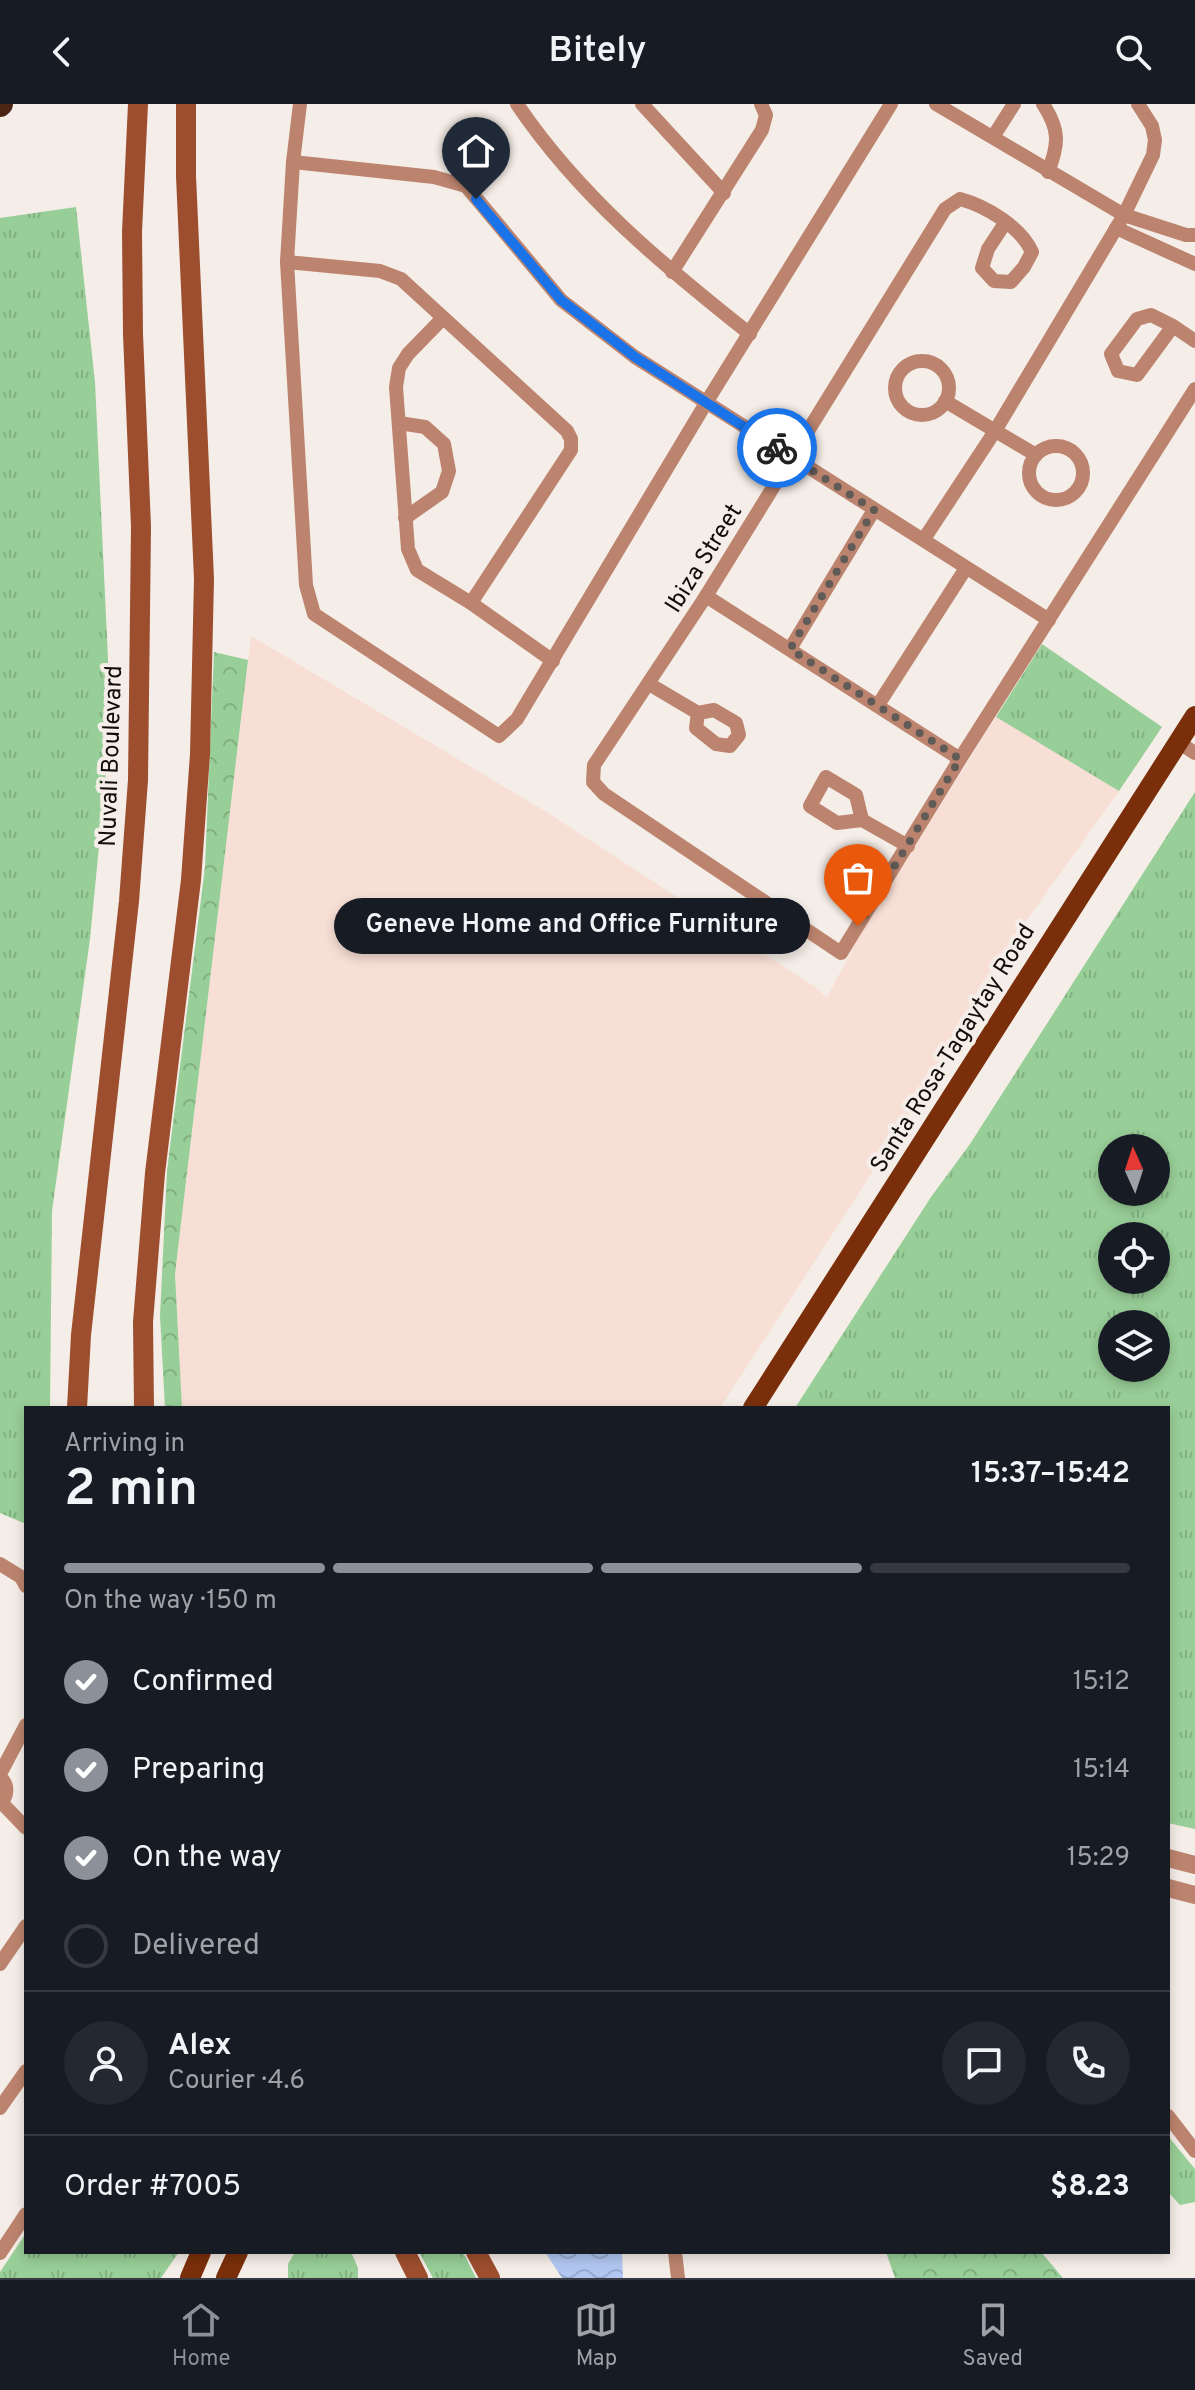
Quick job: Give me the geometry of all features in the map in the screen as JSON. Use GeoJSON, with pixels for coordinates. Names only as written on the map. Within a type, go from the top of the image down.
{"type":"FeatureCollection","features":[{"type":"Feature","properties":{"kind":"main road","name":"Nuvali Boulevard"},"geometry":{"type":"LineString","coordinates":[[77,1406],[81,1335],[129,901],[138,780],[141,585],[132,292],[138,104]]}},
{"type":"Feature","properties":{"kind":"main road"},"geometry":{"type":"LineString","coordinates":[[144,1406],[143,1322],[155,1173],[191,880],[200,754],[204,579],[186,176],[186,104]]}},
{"type":"Feature","properties":{"kind":"main road","name":"Santa Rosa-Tagaytay Road"},"geometry":{"type":"LineString","coordinates":[[754,1406],[1187,748],[1195,716]]}},
{"type":"Feature","properties":{"kind":"main road"},"geometry":{"type":"LineString","coordinates":[[190,2278],[200,2254]]}},
{"type":"Feature","properties":{"kind":"main road"},"geometry":{"type":"LineString","coordinates":[[226,2278],[237,2254]]}},
{"type":"Feature","properties":{"kind":"main road"},"geometry":{"type":"LineString","coordinates":[[406,2254],[418,2278]]}},
{"type":"Feature","properties":{"kind":"main road"},"geometry":{"type":"LineString","coordinates":[[477,2254],[490,2278]]}},
{"type":"Feature","properties":{"kind":"street"},"geometry":{"type":"LineString","coordinates":[[300,104],[287,262],[306,585],[314,614],[499,736],[517,719],[553,661],[706,403],[891,104]]}},
{"type":"Feature","properties":{"kind":"street"},"geometry":{"type":"LineString","coordinates":[[517,104],[534,130],[617,222],[672,272],[750,334]]}},
{"type":"Feature","properties":{"kind":"street"},"geometry":{"type":"LineString","coordinates":[[642,104],[724,193]]}},
{"type":"Feature","properties":{"kind":"street"},"geometry":{"type":"LineString","coordinates":[[672,272],[762,130],[766,115],[761,104]]}},
{"type":"Feature","properties":{"kind":"street"},"geometry":{"type":"LineString","coordinates":[[936,104],[1048,172],[1120,222],[1195,264]]}},
{"type":"Feature","properties":{"kind":"street"},"geometry":{"type":"LineString","coordinates":[[993,137],[1014,104]]}},
{"type":"Feature","properties":{"kind":"street"},"geometry":{"type":"LineString","coordinates":[[1043,104],[1057,134],[1056,150],[1048,172]]}},
{"type":"Feature","properties":{"kind":"street"},"geometry":{"type":"LineString","coordinates":[[924,539],[995,431],[1120,222],[1153,155],[1155,140],[1152,126],[1138,104]]}},
{"type":"Feature","properties":{"kind":"street"},"geometry":{"type":"LineString","coordinates":[[293,162],[434,177],[466,186],[561,300],[635,357],[1049,620]]}},
{"type":"Feature","properties":{"kind":"street","name":"Ibiza Street"},"geometry":{"type":"LineString","coordinates":[[908,846],[841,953],[604,794],[593,782],[594,765],[706,596],[945,209],[960,199],[978,204],[1005,223]]}},
{"type":"Feature","properties":{"kind":"street"},"geometry":{"type":"LineString","coordinates":[[1120,222],[1195,235]]}},
{"type":"Feature","properties":{"kind":"street"},"geometry":{"type":"LineString","coordinates":[[287,262],[380,271],[401,279],[567,431],[571,450],[471,603]]}},
{"type":"Feature","properties":{"kind":"street"},"geometry":{"type":"LineString","coordinates":[[1173,326],[1137,375],[1118,371],[1111,354],[1137,319],[1151,315],[1173,326],[1195,341]]}},
{"type":"Feature","properties":{"kind":"street"},"geometry":{"type":"LineString","coordinates":[[443,318],[408,354],[399,368],[396,387],[408,549],[417,570],[471,603],[553,661]]}},
{"type":"Feature","properties":{"kind":"street"},"geometry":{"type":"LineString","coordinates":[[862,820],[908,846],[1195,389]]}},
{"type":"Feature","properties":{"kind":"street"},"geometry":{"type":"LineString","coordinates":[[945,401],[1036,455]]}},
{"type":"Feature","properties":{"kind":"street"},"geometry":{"type":"LineString","coordinates":[[399,423],[425,427],[444,444],[449,471],[442,492],[405,518]]}},
{"type":"Feature","properties":{"kind":"street"},"geometry":{"type":"LineString","coordinates":[[790,649],[874,510]]}},
{"type":"Feature","properties":{"kind":"street"},"geometry":{"type":"LineString","coordinates":[[878,705],[966,568]]}},
{"type":"Feature","properties":{"kind":"street"},"geometry":{"type":"LineString","coordinates":[[706,596],[960,759]]}},
{"type":"Feature","properties":{"kind":"street"},"geometry":{"type":"LineString","coordinates":[[649,684],[698,713]]}},
{"type":"Feature","properties":{"kind":"street"},"geometry":{"type":"LineString","coordinates":[[0,1564],[21,1577],[24,1582]]}},
{"type":"Feature","properties":{"kind":"street"},"geometry":{"type":"LineString","coordinates":[[24,1729],[0,1776],[7,1792],[1,1803],[24,1826]]}},
{"type":"Feature","properties":{"kind":"street"},"geometry":{"type":"LineString","coordinates":[[1170,1859],[1195,1865]]}},
{"type":"Feature","properties":{"kind":"street"},"geometry":{"type":"LineString","coordinates":[[1170,1889],[1195,1895]]}},
{"type":"Feature","properties":{"kind":"street"},"geometry":{"type":"LineString","coordinates":[[0,1964],[24,1929]]}},
{"type":"Feature","properties":{"kind":"street"},"geometry":{"type":"LineString","coordinates":[[0,2108],[24,2074]]}},
{"type":"Feature","properties":{"kind":"street"},"geometry":{"type":"LineString","coordinates":[[1170,2119],[1195,2151]]}},
{"type":"Feature","properties":{"kind":"street"},"geometry":{"type":"LineString","coordinates":[[0,2253],[24,2217]]}},
{"type":"Feature","properties":{"kind":"street"},"geometry":{"type":"LineString","coordinates":[[675,2254],[678,2278]]}},
{"type":"Feature","properties":{"kind":"shaded area"},"geometry":{"type":"Polygon","coordinates":[[[251,636],[545,811],[827,997],[867,923],[996,717],[1119,791],[977,990],[986,996],[721,1406],[182,1406],[175,1274],[251,636]]]}},
{"type":"Feature","properties":{"kind":"green space"},"geometry":{"type":"Polygon","coordinates":[[[76,207],[95,382],[111,723],[90,939],[52,1211],[50,1406],[24,1406],[24,1523],[0,1513],[0,218],[76,207]]]}},
{"type":"Feature","properties":{"kind":"green space"},"geometry":{"type":"Polygon","coordinates":[[[1042,644],[1162,727],[1119,791],[996,717],[1042,644]]]}},
{"type":"Feature","properties":{"kind":"green space"},"geometry":{"type":"Polygon","coordinates":[[[214,652],[248,660],[175,1274],[182,1406],[165,1406],[160,1316],[167,1171],[205,867],[214,652]]]}},
{"type":"Feature","properties":{"kind":"green space"},"geometry":{"type":"Polygon","coordinates":[[[1195,792],[1195,1829],[1170,1823],[1170,1406],[796,1406],[931,1197],[970,1144],[1195,792]]]}},
{"type":"Feature","properties":{"kind":"green space"},"geometry":{"type":"Polygon","coordinates":[[[1170,2138],[1195,2169],[1195,2202],[1180,2205],[1170,2194],[1170,2138]]]}},
{"type":"Feature","properties":{"kind":"green space"},"geometry":{"type":"Polygon","coordinates":[[[24,2236],[24,2254],[178,2254],[161,2278],[0,2278],[0,2272],[24,2236]]]}},
{"type":"Feature","properties":{"kind":"green space"},"geometry":{"type":"Polygon","coordinates":[[[294,2254],[352,2254],[358,2268],[358,2278],[288,2278],[288,2264],[294,2254]]]}},
{"type":"Feature","properties":{"kind":"green space"},"geometry":{"type":"Polygon","coordinates":[[[420,2254],[464,2254],[476,2278],[433,2278],[420,2254]]]}},
{"type":"Feature","properties":{"kind":"green space"},"geometry":{"type":"Polygon","coordinates":[[[887,2254],[1043,2254],[1063,2278],[895,2278],[887,2254]]]}},
{"type":"Feature","properties":{"kind":"water"},"geometry":{"type":"Polygon","coordinates":[[[546,2254],[622,2254],[623,2278],[562,2278],[546,2254]]]}},
{"type":"Feature","properties":{"kind":"way so far"},"geometry":{"type":"LineString","coordinates":[[777,448],[874,510],[790,649],[960,759],[858,926]]}},
{"type":"Feature","properties":{"kind":"place","name":"Geneve Home and Office Furniture"},"geometry":{"type":"Point","coordinates":[858,926]}},
{"type":"Feature","properties":{"kind":"route"},"geometry":{"type":"LineString","coordinates":[[476,199],[561,300],[635,357],[777,448]]}}]}
